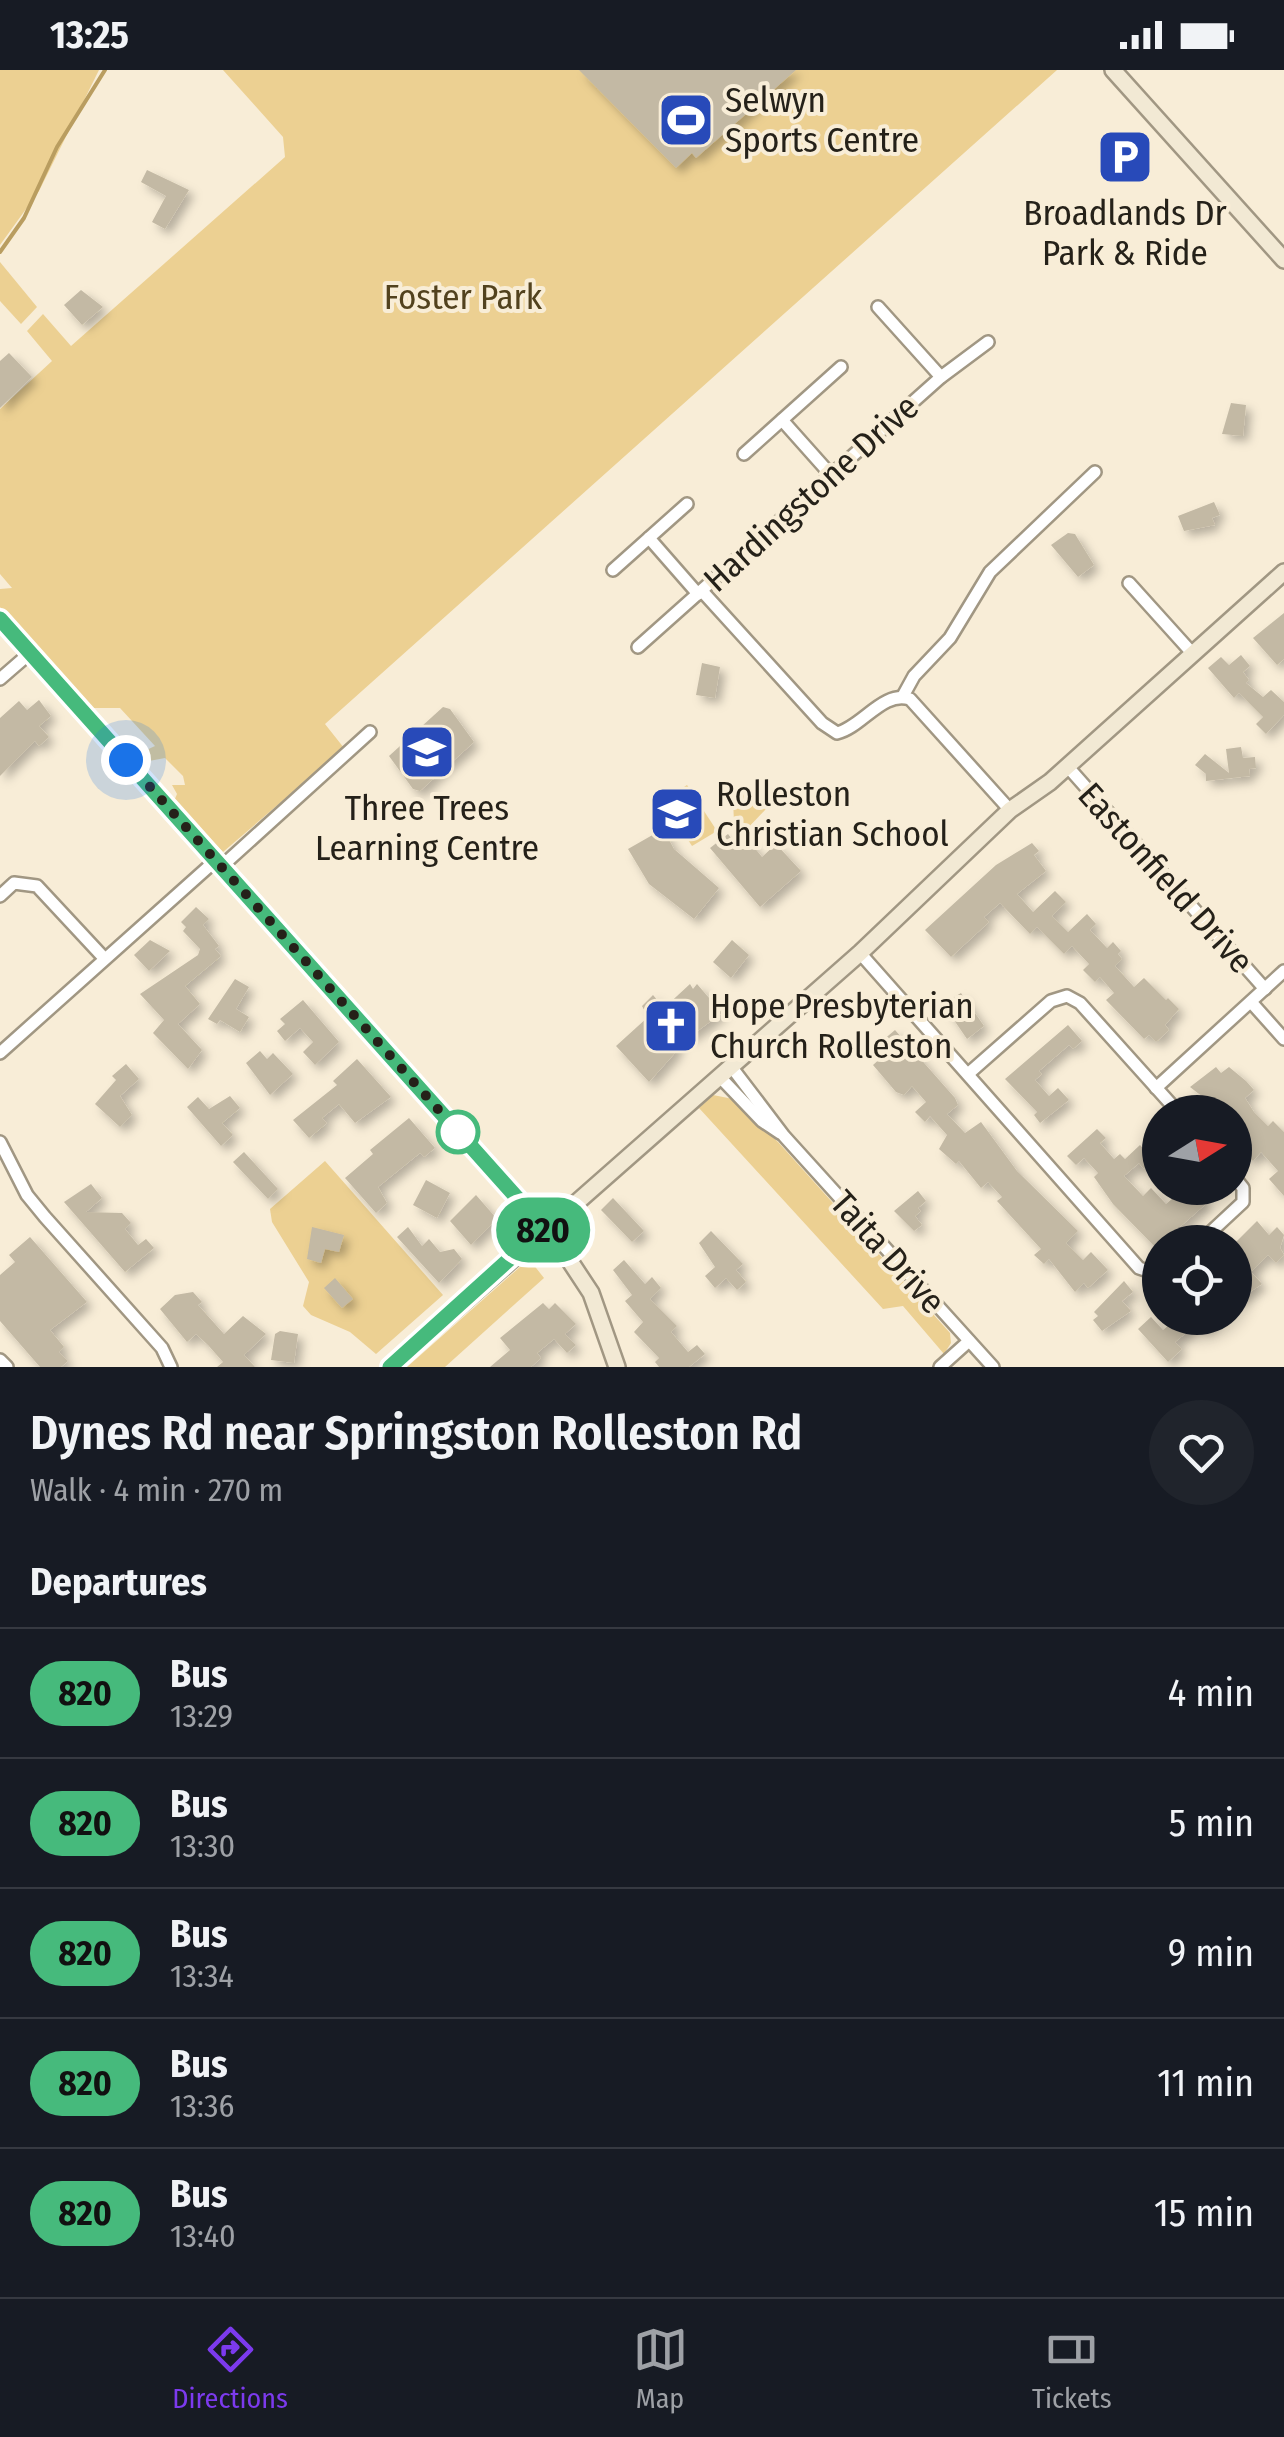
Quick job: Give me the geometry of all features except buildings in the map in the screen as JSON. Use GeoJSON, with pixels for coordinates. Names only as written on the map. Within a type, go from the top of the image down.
{"type":"FeatureCollection","features":[{"type":"Feature","properties":{"kind":"main road"},"geometry":{"type":"LineString","coordinates":[[1113,70],[1284,260]]}},
{"type":"Feature","properties":{"kind":"main road"},"geometry":{"type":"LineString","coordinates":[[390,1367],[860,953],[1010,810],[1067,766],[1284,572]]}},
{"type":"Feature","properties":{"kind":"main road"},"geometry":{"type":"LineString","coordinates":[[0,619],[544,1228],[591,1292],[617,1367]]}},
{"type":"Feature","properties":{"kind":"street"},"geometry":{"type":"LineString","coordinates":[[878,307],[941,378]]}},
{"type":"Feature","properties":{"kind":"street","name":"Hardingstone Drive"},"geometry":{"type":"LineString","coordinates":[[638,647],[941,378],[988,342]]}},
{"type":"Feature","properties":{"kind":"street"},"geometry":{"type":"LineString","coordinates":[[744,454],[841,367]]}},
{"type":"Feature","properties":{"kind":"street"},"geometry":{"type":"LineString","coordinates":[[782,420],[831,475]]}},
{"type":"Feature","properties":{"kind":"street"},"geometry":{"type":"LineString","coordinates":[[649,538],[822,723],[837,732],[850,730],[882,704],[902,696],[914,676],[950,638],[990,572],[1095,472]]}},
{"type":"Feature","properties":{"kind":"street"},"geometry":{"type":"LineString","coordinates":[[613,570],[687,504]]}},
{"type":"Feature","properties":{"kind":"street"},"geometry":{"type":"LineString","coordinates":[[1129,583],[1192,654]]}},
{"type":"Feature","properties":{"kind":"street"},"geometry":{"type":"LineString","coordinates":[[0,679],[30,653]]}},
{"type":"Feature","properties":{"kind":"street"},"geometry":{"type":"LineString","coordinates":[[902,696],[922,710],[1010,810]]}},
{"type":"Feature","properties":{"kind":"street"},"geometry":{"type":"LineString","coordinates":[[0,1053],[104,958],[370,732]]}},
{"type":"Feature","properties":{"kind":"street","name":"Eastonfield Drive"},"geometry":{"type":"LineString","coordinates":[[1067,766],[1264,988]]}},
{"type":"Feature","properties":{"kind":"street"},"geometry":{"type":"LineString","coordinates":[[0,896],[14,883],[37,886],[104,958]]}},
{"type":"Feature","properties":{"kind":"street"},"geometry":{"type":"LineString","coordinates":[[860,953],[1142,1269]]}},
{"type":"Feature","properties":{"kind":"street"},"geometry":{"type":"LineString","coordinates":[[1156,1088],[1284,971]]}},
{"type":"Feature","properties":{"kind":"street"},"geometry":{"type":"LineString","coordinates":[[968,1074],[1051,1002],[1067,996],[1080,1003],[1162,1095]]}},
{"type":"Feature","properties":{"kind":"street"},"geometry":{"type":"LineString","coordinates":[[1251,1002],[1284,1039]]}},
{"type":"Feature","properties":{"kind":"street","name":"Taita Drive"},"geometry":{"type":"LineString","coordinates":[[724,1070],[993,1367]]}},
{"type":"Feature","properties":{"kind":"street"},"geometry":{"type":"LineString","coordinates":[[0,1142],[27,1194],[166,1352],[171,1367]]}},
{"type":"Feature","properties":{"kind":"street"},"geometry":{"type":"LineString","coordinates":[[1218,1225],[1240,1205]]}},
{"type":"Feature","properties":{"kind":"street"},"geometry":{"type":"LineString","coordinates":[[940,1367],[969,1341]]}},
{"type":"Feature","properties":{"kind":"street"},"geometry":{"type":"LineString","coordinates":[[0,1360],[7,1367]]}},
{"type":"Feature","properties":{"kind":"green space"},"geometry":{"type":"Polygon","coordinates":[[[0,70],[99,70],[39,191],[0,245],[0,70]]]}},
{"type":"Feature","properties":{"kind":"green space","name":"Foster Park"},"geometry":{"type":"Polygon","coordinates":[[[223,70],[1057,70],[325,724],[344,748],[223,852],[174,801],[177,794],[172,785],[185,785],[183,776],[165,758],[149,761],[140,753],[155,746],[120,708],[91,708],[0,607],[0,589],[12,588],[0,574],[0,409],[52,361],[27,331],[43,314],[71,346],[285,157],[283,137],[223,70]]]}},
{"type":"Feature","properties":{"kind":"green space"},"geometry":{"type":"Polygon","coordinates":[[[0,262],[37,307],[21,324],[0,301],[0,262]]]}},
{"type":"Feature","properties":{"kind":"green space"},"geometry":{"type":"Polygon","coordinates":[[[687,785],[717,831],[692,846],[663,801],[687,785]]]}},
{"type":"Feature","properties":{"kind":"green space"},"geometry":{"type":"Polygon","coordinates":[[[747,789],[766,809],[746,830],[734,822],[733,800],[747,789]]]}},
{"type":"Feature","properties":{"kind":"green space"},"geometry":{"type":"Polygon","coordinates":[[[713,1095],[733,1099],[778,1142],[950,1333],[951,1343],[944,1354],[903,1306],[883,1309],[699,1108],[713,1095]]]}},
{"type":"Feature","properties":{"kind":"green space"},"geometry":{"type":"Polygon","coordinates":[[[325,1161],[443,1295],[376,1354],[350,1332],[311,1315],[303,1306],[309,1282],[272,1222],[270,1209],[325,1161]]]}},
{"type":"Feature","properties":{"kind":"green space"},"geometry":{"type":"Polygon","coordinates":[[[529,1259],[544,1278],[445,1367],[407,1367],[529,1259]]]}},
{"type":"Feature","properties":{"kind":"waterway"},"geometry":{"type":"LineString","coordinates":[[0,252],[24,218],[57,147],[105,70]]}},
{"type":"Feature","properties":{"kind":"bus line","name":"820"},"geometry":{"type":"LineString","coordinates":[[0,619],[544,1228],[390,1367]]}},
{"type":"Feature","properties":{"kind":"place","name":"Selwyn Sports Centre"},"geometry":{"type":"Point","coordinates":[686,120]}},
{"type":"Feature","properties":{"kind":"place","name":"Broadlands Dr Park & Ride"},"geometry":{"type":"Point","coordinates":[1125,157]}},
{"type":"Feature","properties":{"kind":"place","name":"Three Trees Learning Centre"},"geometry":{"type":"Point","coordinates":[427,752]}},
{"type":"Feature","properties":{"kind":"place","name":"Rolleston Christian School"},"geometry":{"type":"Point","coordinates":[677,814]}},
{"type":"Feature","properties":{"kind":"place","name":"Hope Presbyterian Church Rolleston"},"geometry":{"type":"Point","coordinates":[671,1026]}},
{"type":"Feature","properties":{"kind":"route"},"geometry":{"type":"LineString","coordinates":[[126,760],[461,1135],[458,1132]]}}]}
